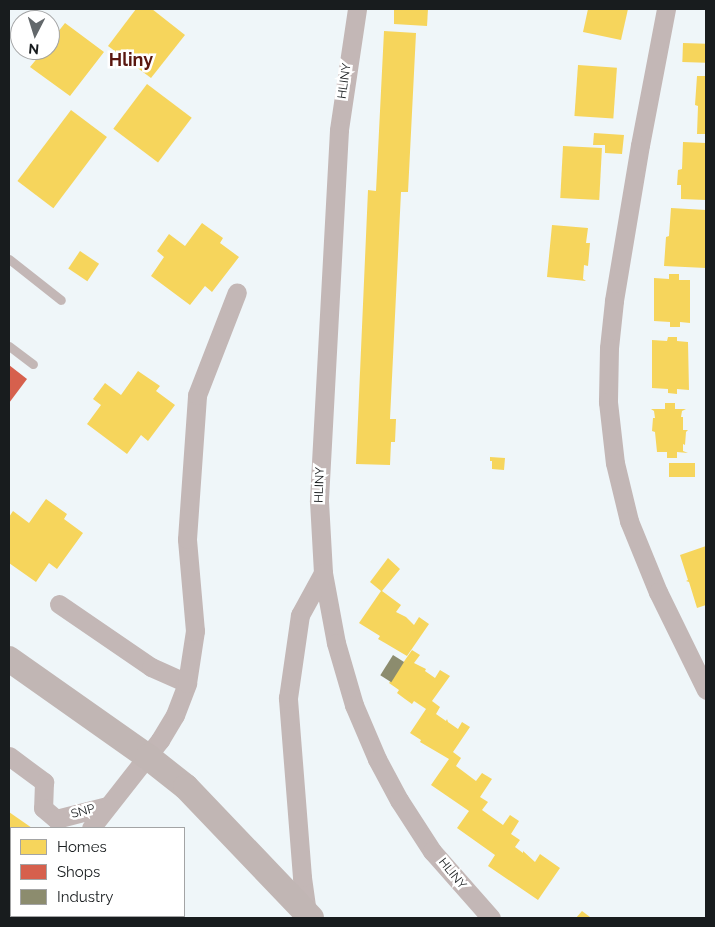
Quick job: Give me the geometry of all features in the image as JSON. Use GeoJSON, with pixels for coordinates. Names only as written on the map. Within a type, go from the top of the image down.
{"type":"FeatureCollection","features":[{"type":"Feature","properties":{"kind":"main road"},"geometry":{"type":"LineString","coordinates":[[9,659],[148,757],[186,788],[309,916]]}},
{"type":"Feature","properties":{"kind":"street","name":"HLINY"},"geometry":{"type":"LineString","coordinates":[[357,9],[339,130],[319,500],[323,573],[336,643],[354,705],[377,759],[399,800],[432,851],[490,918]]}},
{"type":"Feature","properties":{"kind":"street"},"geometry":{"type":"LineString","coordinates":[[666,9],[640,145],[614,301],[609,348],[608,402],[615,463],[629,522],[662,601],[706,690]]}},
{"type":"Feature","properties":{"kind":"street"},"geometry":{"type":"LineString","coordinates":[[148,757],[175,715],[187,683],[195,631],[187,539],[197,395],[237,292]]}},
{"type":"Feature","properties":{"kind":"street"},"geometry":{"type":"LineString","coordinates":[[309,916],[302,877],[288,698],[300,615],[323,573]]}},
{"type":"Feature","properties":{"kind":"street"},"geometry":{"type":"LineString","coordinates":[[59,604],[152,667],[187,683]]}},
{"type":"Feature","properties":{"kind":"street","name":"SNP"},"geometry":{"type":"LineString","coordinates":[[9,756],[44,782],[43,808],[56,818],[107,806]]}},
{"type":"Feature","properties":{"kind":"street","name":"SNP"},"geometry":{"type":"LineString","coordinates":[[92,827],[148,757]]}},
{"type":"Feature","properties":{"kind":"lane"},"geometry":{"type":"LineString","coordinates":[[9,258],[61,300]]}},
{"type":"Feature","properties":{"kind":"lane"},"geometry":{"type":"LineString","coordinates":[[9,346],[33,364]]}},
{"type":"Feature","properties":{"kind":"building: Homes"},"geometry":{"type":"Polygon","coordinates":[[[136,9],[152,9],[185,35],[151,78],[108,46],[136,9]]]}},
{"type":"Feature","properties":{"kind":"building: Homes"},"geometry":{"type":"Polygon","coordinates":[[[394,9],[428,9],[427,26],[394,24],[394,9]]]}},
{"type":"Feature","properties":{"kind":"building: Homes"},"geometry":{"type":"Polygon","coordinates":[[[588,9],[628,9],[621,40],[583,32],[588,9]]]}},
{"type":"Feature","properties":{"kind":"building: Homes"},"geometry":{"type":"Polygon","coordinates":[[[65,23],[104,52],[70,96],[30,67],[36,60],[60,60],[60,29],[65,23]]]}},
{"type":"Feature","properties":{"kind":"building: Homes"},"geometry":{"type":"Polygon","coordinates":[[[384,31],[416,33],[408,192],[401,192],[390,419],[396,419],[395,442],[391,442],[390,465],[356,464],[368,190],[376,191],[384,31]]]}},
{"type":"Feature","properties":{"kind":"building: Homes"},"geometry":{"type":"Polygon","coordinates":[[[683,43],[706,44],[705,63],[682,62],[683,43]]]}},
{"type":"Feature","properties":{"kind":"building: Homes"},"geometry":{"type":"Polygon","coordinates":[[[578,65],[617,68],[613,119],[574,116],[578,65]]]}},
{"type":"Feature","properties":{"kind":"building: Homes"},"geometry":{"type":"Polygon","coordinates":[[[697,76],[706,76],[706,134],[697,134],[698,106],[695,105],[697,76]]]}},
{"type":"Feature","properties":{"kind":"building: Homes"},"geometry":{"type":"Polygon","coordinates":[[[147,84],[192,118],[158,162],[113,129],[147,84]]]}},
{"type":"Feature","properties":{"kind":"building: Homes"},"geometry":{"type":"Polygon","coordinates":[[[71,110],[107,137],[53,208],[17,181],[71,110]]]}},
{"type":"Feature","properties":{"kind":"building: Homes"},"geometry":{"type":"Polygon","coordinates":[[[594,133],[624,135],[622,154],[605,153],[605,145],[593,145],[594,133]]]}},
{"type":"Feature","properties":{"kind":"building: Homes"},"geometry":{"type":"Polygon","coordinates":[[[683,142],[706,143],[706,200],[681,199],[681,185],[677,185],[678,170],[682,169],[683,142]]]}},
{"type":"Feature","properties":{"kind":"building: Homes"},"geometry":{"type":"Polygon","coordinates":[[[563,146],[602,148],[599,200],[560,198],[563,146]]]}},
{"type":"Feature","properties":{"kind":"building: Homes"},"geometry":{"type":"Polygon","coordinates":[[[671,208],[706,210],[706,268],[664,266],[671,208]]]}},
{"type":"Feature","properties":{"kind":"building: Homes"},"geometry":{"type":"Polygon","coordinates":[[[202,223],[223,238],[220,243],[239,257],[212,292],[205,286],[190,305],[151,276],[164,257],[157,251],[169,234],[185,246],[202,223]]]}},
{"type":"Feature","properties":{"kind":"building: Homes"},"geometry":{"type":"Polygon","coordinates":[[[552,225],[588,228],[586,243],[590,243],[588,266],[584,265],[583,279],[586,281],[547,277],[552,225]]]}},
{"type":"Feature","properties":{"kind":"building: Homes"},"geometry":{"type":"Polygon","coordinates":[[[80,251],[99,264],[87,281],[68,268],[80,251]]]}},
{"type":"Feature","properties":{"kind":"building: Homes"},"geometry":{"type":"Polygon","coordinates":[[[669,274],[679,274],[679,280],[690,280],[690,323],[680,322],[680,327],[670,327],[670,322],[654,321],[654,278],[669,279],[669,274]]]}},
{"type":"Feature","properties":{"kind":"building: Homes"},"geometry":{"type":"Polygon","coordinates":[[[668,337],[677,337],[677,341],[688,342],[689,390],[677,389],[677,394],[668,393],[668,389],[652,388],[652,340],[667,341],[668,337]]]}},
{"type":"Feature","properties":{"kind":"building: Homes"},"geometry":{"type":"Polygon","coordinates":[[[138,371],[160,386],[156,391],[175,405],[148,441],[141,435],[127,454],[87,424],[101,405],[93,399],[105,383],[121,395],[138,371]]]}},
{"type":"Feature","properties":{"kind":"building: Homes"},"geometry":{"type":"Polygon","coordinates":[[[665,403],[675,403],[675,409],[686,409],[682,411],[681,417],[683,417],[683,430],[688,430],[686,432],[685,445],[683,444],[683,451],[688,453],[677,452],[677,458],[667,458],[667,452],[657,452],[655,432],[652,431],[653,418],[655,418],[654,411],[651,409],[665,409],[665,403]]]}},
{"type":"Feature","properties":{"kind":"building: Homes"},"geometry":{"type":"Polygon","coordinates":[[[490,457],[505,458],[504,470],[492,469],[490,457]]]}},
{"type":"Feature","properties":{"kind":"building: Homes"},"geometry":{"type":"Polygon","coordinates":[[[669,463],[695,463],[695,477],[669,477],[669,463]]]}},
{"type":"Feature","properties":{"kind":"building: Homes"},"geometry":{"type":"Polygon","coordinates":[[[46,499],[67,514],[64,519],[83,533],[57,569],[49,563],[36,582],[9,563],[9,517],[13,511],[29,523],[46,499]]]}},
{"type":"Feature","properties":{"kind":"building: Homes"},"geometry":{"type":"Polygon","coordinates":[[[706,546],[706,605],[697,608],[689,582],[686,581],[688,580],[680,555],[706,546]]]}},
{"type":"Feature","properties":{"kind":"building: Homes"},"geometry":{"type":"Polygon","coordinates":[[[388,558],[400,569],[382,591],[401,605],[396,612],[406,617],[414,625],[419,617],[429,624],[407,656],[378,639],[380,636],[359,623],[381,591],[370,582],[388,558]]]}},
{"type":"Feature","properties":{"kind":"building: Homes"},"geometry":{"type":"Polygon","coordinates":[[[412,650],[420,655],[414,663],[426,669],[425,671],[435,678],[440,670],[450,676],[432,701],[440,707],[436,714],[446,721],[447,719],[448,722],[458,729],[462,722],[470,727],[453,752],[461,758],[456,766],[476,781],[482,773],[492,779],[480,797],[488,802],[482,810],[503,825],[510,815],[519,821],[511,834],[520,840],[515,847],[523,853],[523,851],[535,862],[540,854],[560,868],[538,900],[488,866],[495,855],[457,828],[469,811],[431,785],[449,759],[420,742],[421,740],[410,733],[426,709],[414,701],[412,704],[397,693],[399,690],[389,683],[412,650]]]}},
{"type":"Feature","properties":{"kind":"building: Homes"},"geometry":{"type":"Polygon","coordinates":[[[9,812],[31,827],[10,827],[9,857],[9,812]]]}},
{"type":"Feature","properties":{"kind":"building: Homes"},"geometry":{"type":"Polygon","coordinates":[[[582,911],[590,917],[590,918],[576,918],[582,911]]]}},
{"type":"Feature","properties":{"kind":"building: Homes"},"geometry":{"type":"Polygon","coordinates":[[[84,917],[85,918],[51,918],[84,917]]]}},
{"type":"Feature","properties":{"kind":"building: Shops"},"geometry":{"type":"Polygon","coordinates":[[[9,365],[27,379],[9,403],[9,365]]]}},
{"type":"Feature","properties":{"kind":"building: Industry"},"geometry":{"type":"Polygon","coordinates":[[[393,655],[404,662],[391,682],[380,675],[393,655]]]}},
{"type":"Feature","properties":{"kind":"district","name":"Hliny"},"geometry":{"type":"Point","coordinates":[131,60]}}]}
